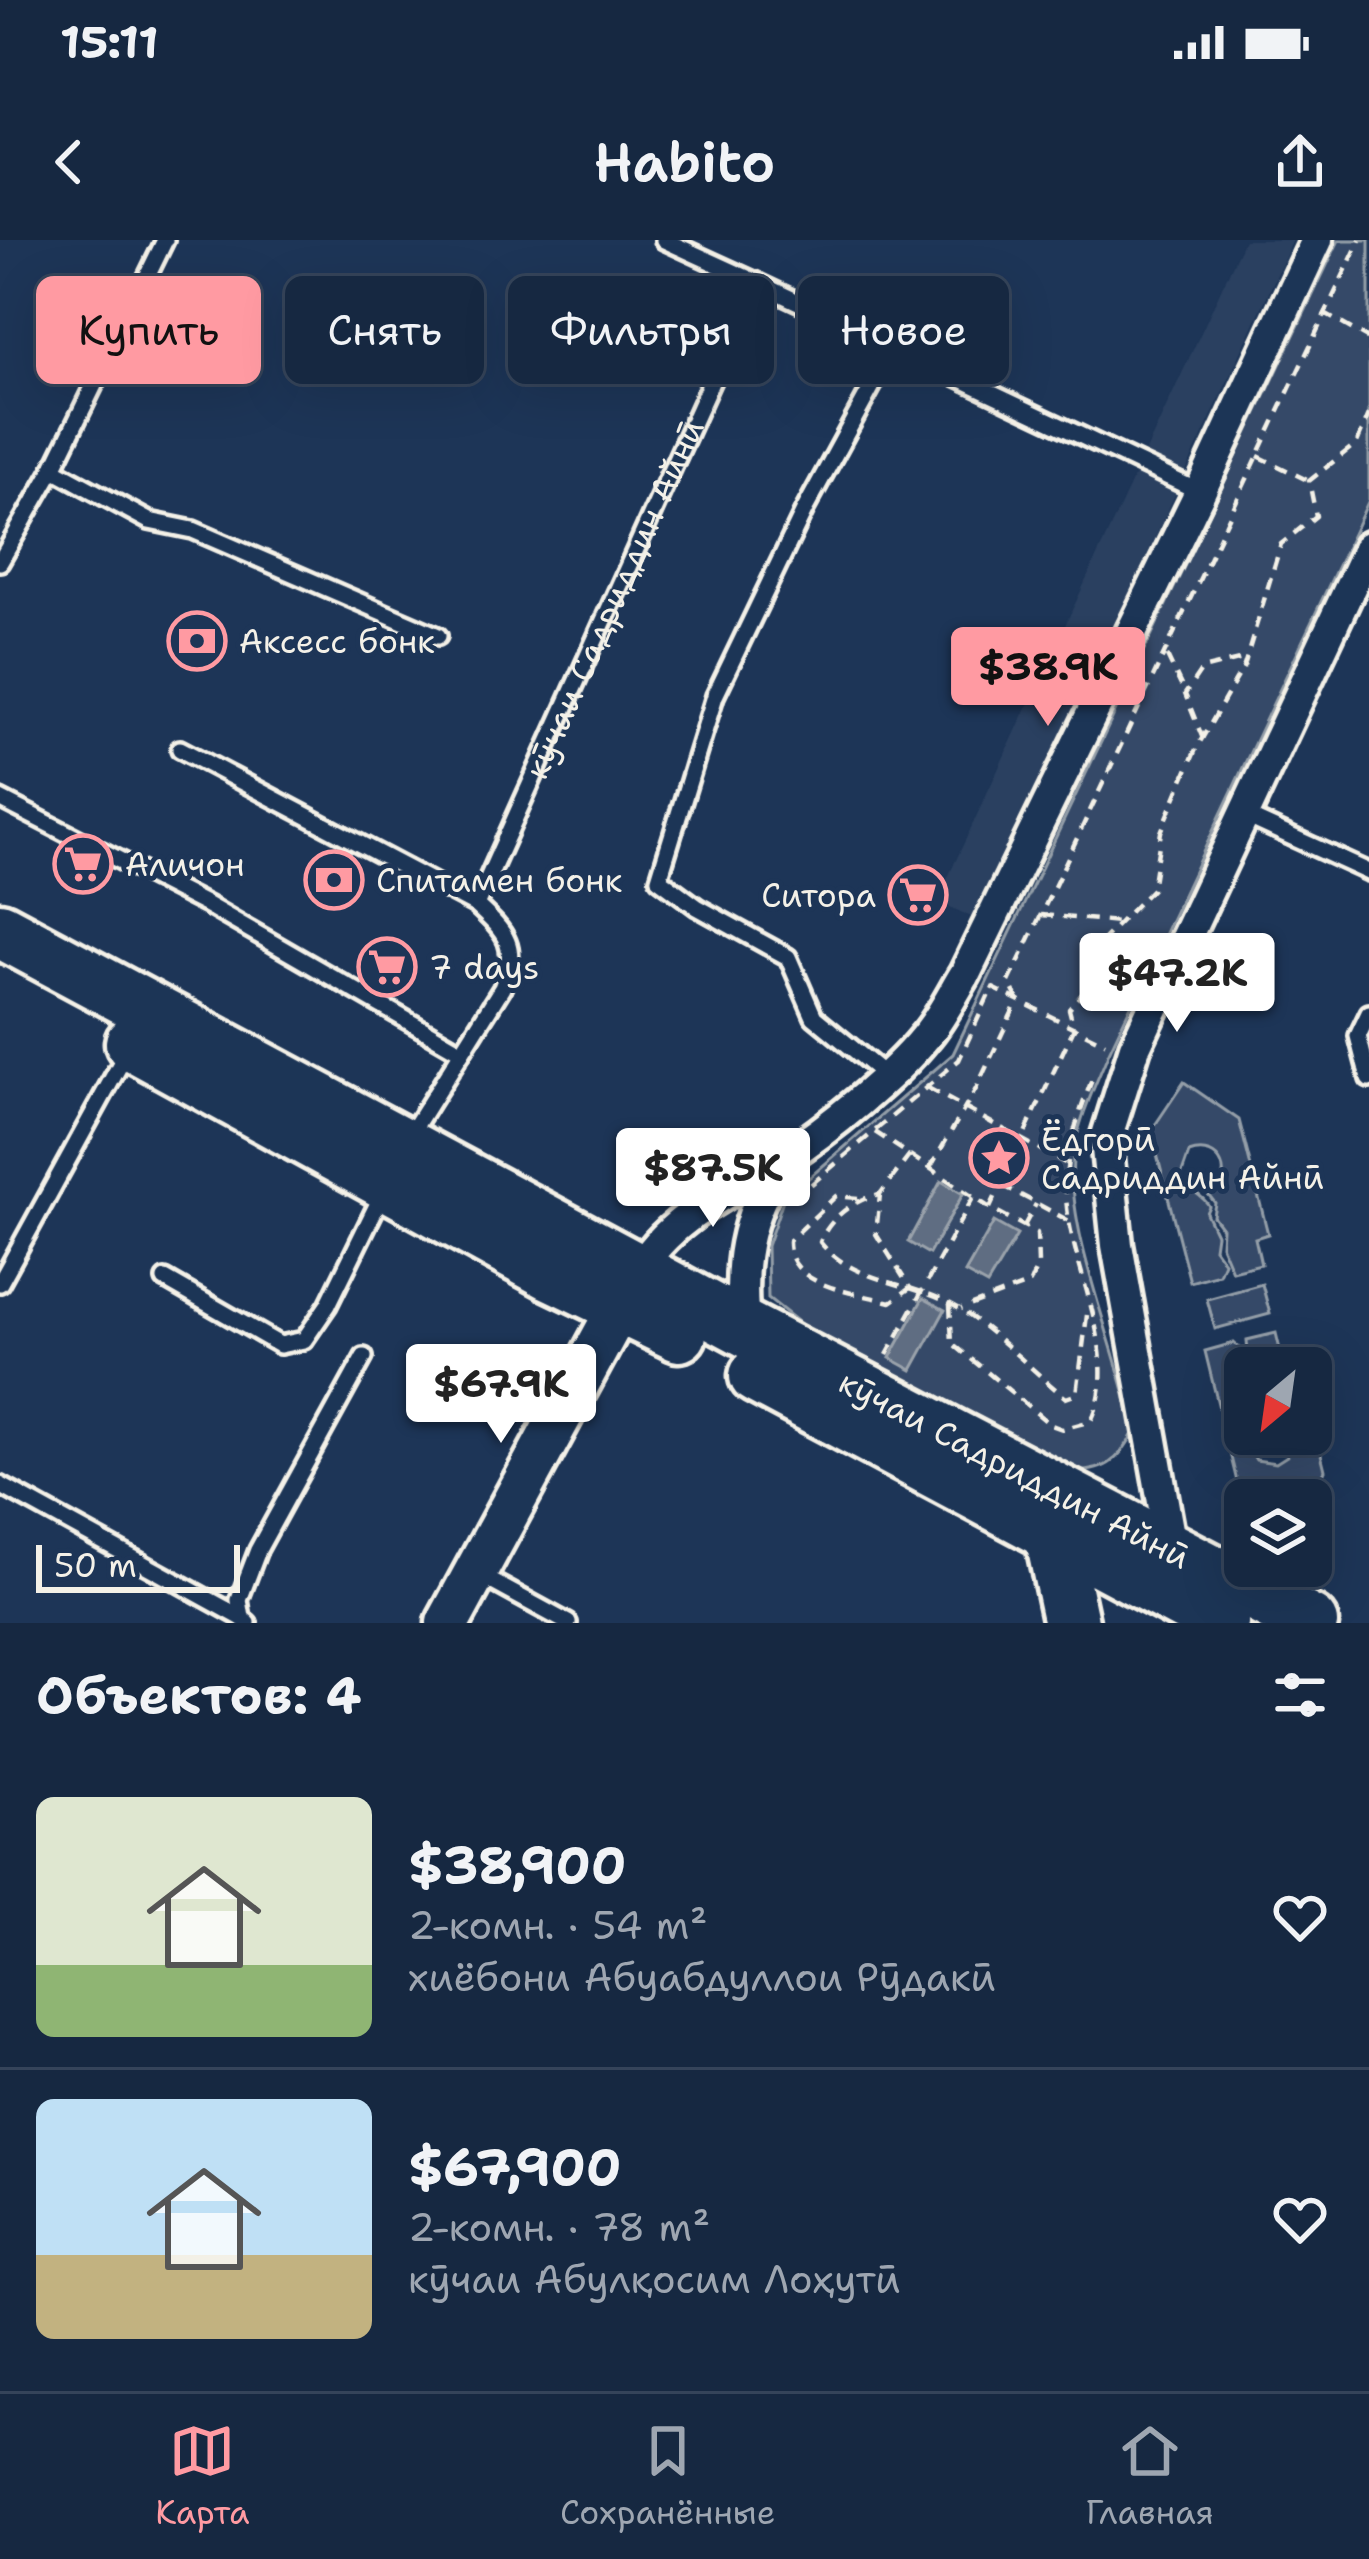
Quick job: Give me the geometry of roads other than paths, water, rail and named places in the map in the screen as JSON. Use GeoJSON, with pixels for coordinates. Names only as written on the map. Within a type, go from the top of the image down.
{"type":"FeatureCollection","features":[{"type":"Feature","properties":{"kind":"highway","name":"кӯчаи Садриддин Айнӣ"},"geometry":{"type":"LineString","coordinates":[[0,930],[396,1164],[552,1273],[630,1287],[1191,1600]]}},
{"type":"Feature","properties":{"kind":"highway","name":"кӯчаи Садриддин Айнӣ"},"geometry":{"type":"LineString","coordinates":[[0,970],[132,1042],[396,1164]]}},
{"type":"Feature","properties":{"kind":"highway","name":"кӯчаи Садриддин Айнӣ"},"geometry":{"type":"LineString","coordinates":[[747,1350],[1052,1534],[1191,1600],[1310,1623]]}},
{"type":"Feature","properties":{"kind":"highway"},"geometry":{"type":"LineString","coordinates":[[1052,1534],[1071,1623]]}},
{"type":"Feature","properties":{"kind":"street"},"geometry":{"type":"LineString","coordinates":[[448,1623],[630,1287],[670,1234],[732,1187],[784,1157],[885,1076],[925,1037],[965,974],[1318,240]]}},
{"type":"Feature","properties":{"kind":"street"},"geometry":{"type":"LineString","coordinates":[[1191,1600],[1117,1245],[1106,1138],[1135,1047],[1369,547]]}},
{"type":"Feature","properties":{"kind":"street"},"geometry":{"type":"LineString","coordinates":[[747,1350],[740,1281],[744,1241],[763,1191],[784,1157]]}},
{"type":"Feature","properties":{"kind":"lane"},"geometry":{"type":"LineString","coordinates":[[0,562],[53,469],[165,240]]}},
{"type":"Feature","properties":{"kind":"lane"},"geometry":{"type":"LineString","coordinates":[[664,240],[743,276]]}},
{"type":"Feature","properties":{"kind":"lane","name":"кӯчаи Садриддин Айнӣ"},"geometry":{"type":"LineString","coordinates":[[476,905],[710,384]]}},
{"type":"Feature","properties":{"kind":"lane"},"geometry":{"type":"LineString","coordinates":[[873,384],[805,509],[715,696],[659,879],[697,907],[788,957],[814,1017],[885,1076]]}},
{"type":"Feature","properties":{"kind":"lane"},"geometry":{"type":"LineString","coordinates":[[974,384],[1200,492]]}},
{"type":"Feature","properties":{"kind":"lane"},"geometry":{"type":"LineString","coordinates":[[53,469],[149,521],[193,530],[438,636]]}},
{"type":"Feature","properties":{"kind":"lane"},"geometry":{"type":"LineString","coordinates":[[165,1279],[280,1345],[304,1340],[328,1305],[396,1164],[513,962],[504,932],[476,905],[180,749]]}},
{"type":"Feature","properties":{"kind":"lane"},"geometry":{"type":"LineString","coordinates":[[0,799],[207,905],[462,1052]]}},
{"type":"Feature","properties":{"kind":"lane"},"geometry":{"type":"LineString","coordinates":[[1244,815],[1369,872]]}},
{"type":"Feature","properties":{"kind":"lane"},"geometry":{"type":"LineString","coordinates":[[1369,1013],[1358,1036],[1369,1079]]}},
{"type":"Feature","properties":{"kind":"lane"},"geometry":{"type":"LineString","coordinates":[[0,1283],[132,1042]]}},
{"type":"Feature","properties":{"kind":"lane"},"geometry":{"type":"LineString","coordinates":[[245,1620],[239,1600],[258,1550],[364,1358]]}},
{"type":"Feature","properties":{"kind":"lane"},"geometry":{"type":"LineString","coordinates":[[0,1485],[245,1620]]}},
{"type":"Feature","properties":{"kind":"lane"},"geometry":{"type":"LineString","coordinates":[[476,1572],[568,1623]]}},
{"type":"Feature","properties":{"kind":"place","name":"Аксесс бонк"},"geometry":{"type":"Point","coordinates":[197,641]}},
{"type":"Feature","properties":{"kind":"place","name":"Аличон"},"geometry":{"type":"Point","coordinates":[83,864]}},
{"type":"Feature","properties":{"kind":"place","name":"Спитамен бонк"},"geometry":{"type":"Point","coordinates":[334,880]}},
{"type":"Feature","properties":{"kind":"place","name":"Ситора"},"geometry":{"type":"Point","coordinates":[918,895]}},
{"type":"Feature","properties":{"kind":"place","name":"7 days"},"geometry":{"type":"Point","coordinates":[387,967]}},
{"type":"Feature","properties":{"kind":"place","name":"Ёдгорӣ Садриддин Айнӣ"},"geometry":{"type":"Point","coordinates":[999,1158]}}]}
